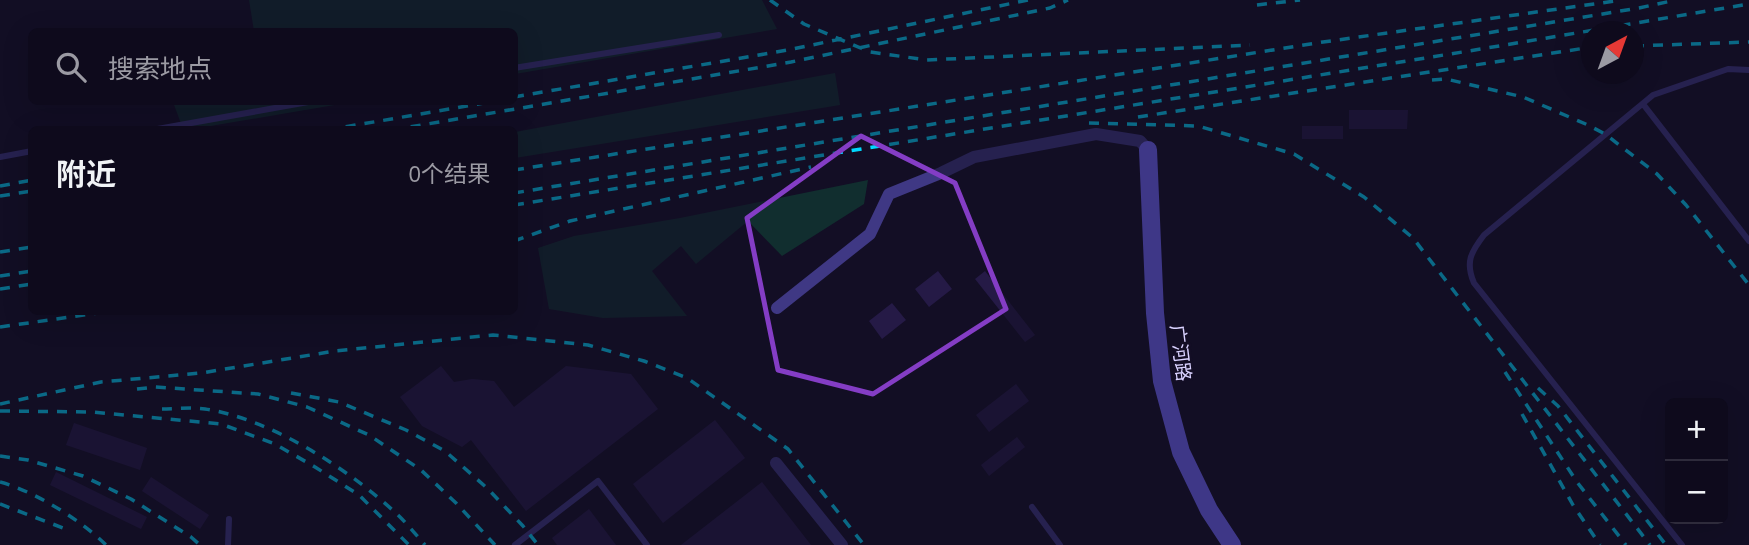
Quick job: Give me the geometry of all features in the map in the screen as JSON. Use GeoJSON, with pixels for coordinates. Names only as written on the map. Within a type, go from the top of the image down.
{"type":"FeatureCollection","features":[{"type":"Feature","properties":{"kind":"street"},"geometry":{"type":"LineString","coordinates":[[777,308],[870,234],[890,194],[974,157],[1096,134],[1140,141],[1148,150]]}},
{"type":"Feature","properties":{"kind":"street","name":"广河路"},"geometry":{"type":"LineString","coordinates":[[1148,150],[1162,381],[1181,452],[1209,510],[1232,545]]}},
{"type":"Feature","properties":{"kind":"street"},"geometry":{"type":"LineString","coordinates":[[776,463],[842,545]]}},
{"type":"Feature","properties":{"kind":"lane"},"geometry":{"type":"LineString","coordinates":[[518,67],[719,35]]}},
{"type":"Feature","properties":{"kind":"lane"},"geometry":{"type":"LineString","coordinates":[[1682,545],[1474,283],[1469,264],[1472,251],[1484,235],[1653,95],[1728,69],[1749,69]]}},
{"type":"Feature","properties":{"kind":"lane"},"geometry":{"type":"LineString","coordinates":[[1643,104],[1749,241]]}},
{"type":"Feature","properties":{"kind":"lane"},"geometry":{"type":"LineString","coordinates":[[174,126],[291,105]]}},
{"type":"Feature","properties":{"kind":"lane"},"geometry":{"type":"LineString","coordinates":[[0,157],[28,152]]}},
{"type":"Feature","properties":{"kind":"lane"},"geometry":{"type":"LineString","coordinates":[[515,545],[598,481],[647,545]]}},
{"type":"Feature","properties":{"kind":"lane"},"geometry":{"type":"LineString","coordinates":[[1032,508],[1060,545]]}},
{"type":"Feature","properties":{"kind":"lane"},"geometry":{"type":"LineString","coordinates":[[228,545],[229,519]]}},
{"type":"Feature","properties":{"kind":"highlighted area"},"geometry":{"type":"Polygon","coordinates":[[[861,136],[955,183],[1006,309],[873,394],[778,370],[747,218],[861,136]]]}},
{"type":"Feature","properties":{"kind":"green space"},"geometry":{"type":"Polygon","coordinates":[[[249,0],[762,0],[777,29],[518,73],[518,28],[254,28],[249,0]]]}},
{"type":"Feature","properties":{"kind":"green space"},"geometry":{"type":"Polygon","coordinates":[[[835,73],[840,105],[518,158],[518,131],[835,73]]]}},
{"type":"Feature","properties":{"kind":"green space"},"geometry":{"type":"Polygon","coordinates":[[[174,105],[334,105],[211,126],[182,126],[174,105]]]}},
{"type":"Feature","properties":{"kind":"green space"},"geometry":{"type":"Polygon","coordinates":[[[868,180],[864,204],[782,256],[748,221],[696,264],[681,246],[652,271],[687,316],[603,318],[549,309],[538,248],[574,236],[680,218],[868,180]]]}},
{"type":"Feature","properties":{"kind":"building"},"geometry":{"type":"Polygon","coordinates":[[[1349,110],[1408,110],[1407,129],[1349,129],[1349,110]]]}},
{"type":"Feature","properties":{"kind":"building"},"geometry":{"type":"Polygon","coordinates":[[[1302,126],[1343,126],[1343,139],[1302,139],[1302,126]]]}},
{"type":"Feature","properties":{"kind":"building"},"geometry":{"type":"Polygon","coordinates":[[[938,271],[952,289],[929,307],[915,289],[938,271]]]}},
{"type":"Feature","properties":{"kind":"building"},"geometry":{"type":"Polygon","coordinates":[[[985,271],[1035,335],[1025,342],[975,279],[985,271]]]}},
{"type":"Feature","properties":{"kind":"building"},"geometry":{"type":"Polygon","coordinates":[[[892,303],[906,320],[882,339],[869,321],[892,303]]]}},
{"type":"Feature","properties":{"kind":"building"},"geometry":{"type":"Polygon","coordinates":[[[441,366],[454,382],[472,379],[494,381],[514,407],[566,366],[631,374],[658,409],[526,511],[471,440],[462,447],[422,426],[400,397],[441,366]]]}},
{"type":"Feature","properties":{"kind":"building"},"geometry":{"type":"Polygon","coordinates":[[[1016,384],[1029,401],[989,432],[976,415],[1016,384]]]}},
{"type":"Feature","properties":{"kind":"building"},"geometry":{"type":"Polygon","coordinates":[[[715,420],[745,458],[663,523],[633,484],[715,420]]]}},
{"type":"Feature","properties":{"kind":"building"},"geometry":{"type":"Polygon","coordinates":[[[74,423],[147,448],[140,470],[66,445],[74,423]]]}},
{"type":"Feature","properties":{"kind":"building"},"geometry":{"type":"Polygon","coordinates":[[[1017,437],[1025,447],[989,476],[981,465],[1017,437]]]}},
{"type":"Feature","properties":{"kind":"building"},"geometry":{"type":"Polygon","coordinates":[[[56,472],[147,517],[141,529],[50,485],[56,472]]]}},
{"type":"Feature","properties":{"kind":"building"},"geometry":{"type":"Polygon","coordinates":[[[151,477],[209,515],[200,529],[142,491],[151,477]]]}},
{"type":"Feature","properties":{"kind":"building"},"geometry":{"type":"Polygon","coordinates":[[[762,482],[811,545],[681,545],[762,482]]]}},
{"type":"Feature","properties":{"kind":"building"},"geometry":{"type":"Polygon","coordinates":[[[589,509],[616,545],[557,545],[552,538],[589,509]]]}},
{"type":"Feature","properties":{"kind":"railway"},"geometry":{"type":"LineString","coordinates":[[770,0],[804,24],[870,52],[927,60],[1250,45]]}},
{"type":"Feature","properties":{"kind":"railway"},"geometry":{"type":"LineString","coordinates":[[518,96],[788,50],[1028,0]]}},
{"type":"Feature","properties":{"kind":"railway"},"geometry":{"type":"LineString","coordinates":[[415,126],[791,62],[1050,8],[1068,0]]}},
{"type":"Feature","properties":{"kind":"railway"},"geometry":{"type":"LineString","coordinates":[[1257,5],[1300,0]]}},
{"type":"Feature","properties":{"kind":"railway"},"geometry":{"type":"LineString","coordinates":[[518,169],[1323,42],[1622,0]]}},
{"type":"Feature","properties":{"kind":"railway"},"geometry":{"type":"LineString","coordinates":[[518,192],[1676,0]]}},
{"type":"Feature","properties":{"kind":"railway"},"geometry":{"type":"LineString","coordinates":[[518,204],[1749,4]]}},
{"type":"Feature","properties":{"kind":"railway"},"geometry":{"type":"LineString","coordinates":[[1644,46],[1749,42]]}},
{"type":"Feature","properties":{"kind":"railway"},"geometry":{"type":"LineString","coordinates":[[1138,117],[1581,49]]}},
{"type":"Feature","properties":{"kind":"railway"},"geometry":{"type":"LineString","coordinates":[[1432,80],[1446,79],[1523,97],[1605,134],[1657,174],[1686,205],[1749,285]]}},
{"type":"Feature","properties":{"kind":"railway"},"geometry":{"type":"LineString","coordinates":[[350,126],[473,105]]}},
{"type":"Feature","properties":{"kind":"railway"},"geometry":{"type":"LineString","coordinates":[[1089,123],[1198,126],[1294,154],[1364,197],[1413,238],[1650,545]]}},
{"type":"Feature","properties":{"kind":"railway"},"geometry":{"type":"LineString","coordinates":[[518,240],[570,221],[811,167]]}},
{"type":"Feature","properties":{"kind":"railway"},"geometry":{"type":"LineString","coordinates":[[0,186],[28,181]]}},
{"type":"Feature","properties":{"kind":"railway"},"geometry":{"type":"LineString","coordinates":[[0,196],[28,192]]}},
{"type":"Feature","properties":{"kind":"railway"},"geometry":{"type":"LineString","coordinates":[[0,252],[28,248]]}},
{"type":"Feature","properties":{"kind":"railway"},"geometry":{"type":"LineString","coordinates":[[0,276],[28,272]]}},
{"type":"Feature","properties":{"kind":"railway"},"geometry":{"type":"LineString","coordinates":[[0,289],[28,285]]}},
{"type":"Feature","properties":{"kind":"railway"},"geometry":{"type":"LineString","coordinates":[[0,327],[84,315]]}},
{"type":"Feature","properties":{"kind":"railway"},"geometry":{"type":"LineString","coordinates":[[0,404],[101,382],[201,373],[335,351],[493,335],[588,345],[644,361],[687,378],[788,449],[864,545]]}},
{"type":"Feature","properties":{"kind":"railway"},"geometry":{"type":"LineString","coordinates":[[1505,372],[1577,482],[1626,545]]}},
{"type":"Feature","properties":{"kind":"railway"},"geometry":{"type":"LineString","coordinates":[[137,389],[155,387],[258,394],[307,407],[369,435],[421,470],[495,545]]}},
{"type":"Feature","properties":{"kind":"railway"},"geometry":{"type":"LineString","coordinates":[[1538,388],[1558,406],[1666,545]]}},
{"type":"Feature","properties":{"kind":"railway"},"geometry":{"type":"LineString","coordinates":[[291,393],[339,402],[406,430],[445,451],[487,488],[538,545]]}},
{"type":"Feature","properties":{"kind":"railway"},"geometry":{"type":"LineString","coordinates":[[162,409],[205,409],[231,415],[283,435],[359,482],[400,517],[425,545]]}},
{"type":"Feature","properties":{"kind":"railway"},"geometry":{"type":"LineString","coordinates":[[0,411],[92,412],[221,424],[275,444],[359,495],[409,545]]}},
{"type":"Feature","properties":{"kind":"railway"},"geometry":{"type":"LineString","coordinates":[[1522,414],[1573,505],[1600,545]]}},
{"type":"Feature","properties":{"kind":"railway"},"geometry":{"type":"LineString","coordinates":[[0,456],[28,460],[83,476],[131,499],[200,545]]}},
{"type":"Feature","properties":{"kind":"railway"},"geometry":{"type":"LineString","coordinates":[[0,482],[27,492],[56,508],[84,526],[106,545]]}},
{"type":"Feature","properties":{"kind":"railway"},"geometry":{"type":"LineString","coordinates":[[0,504],[71,531]]}}]}
